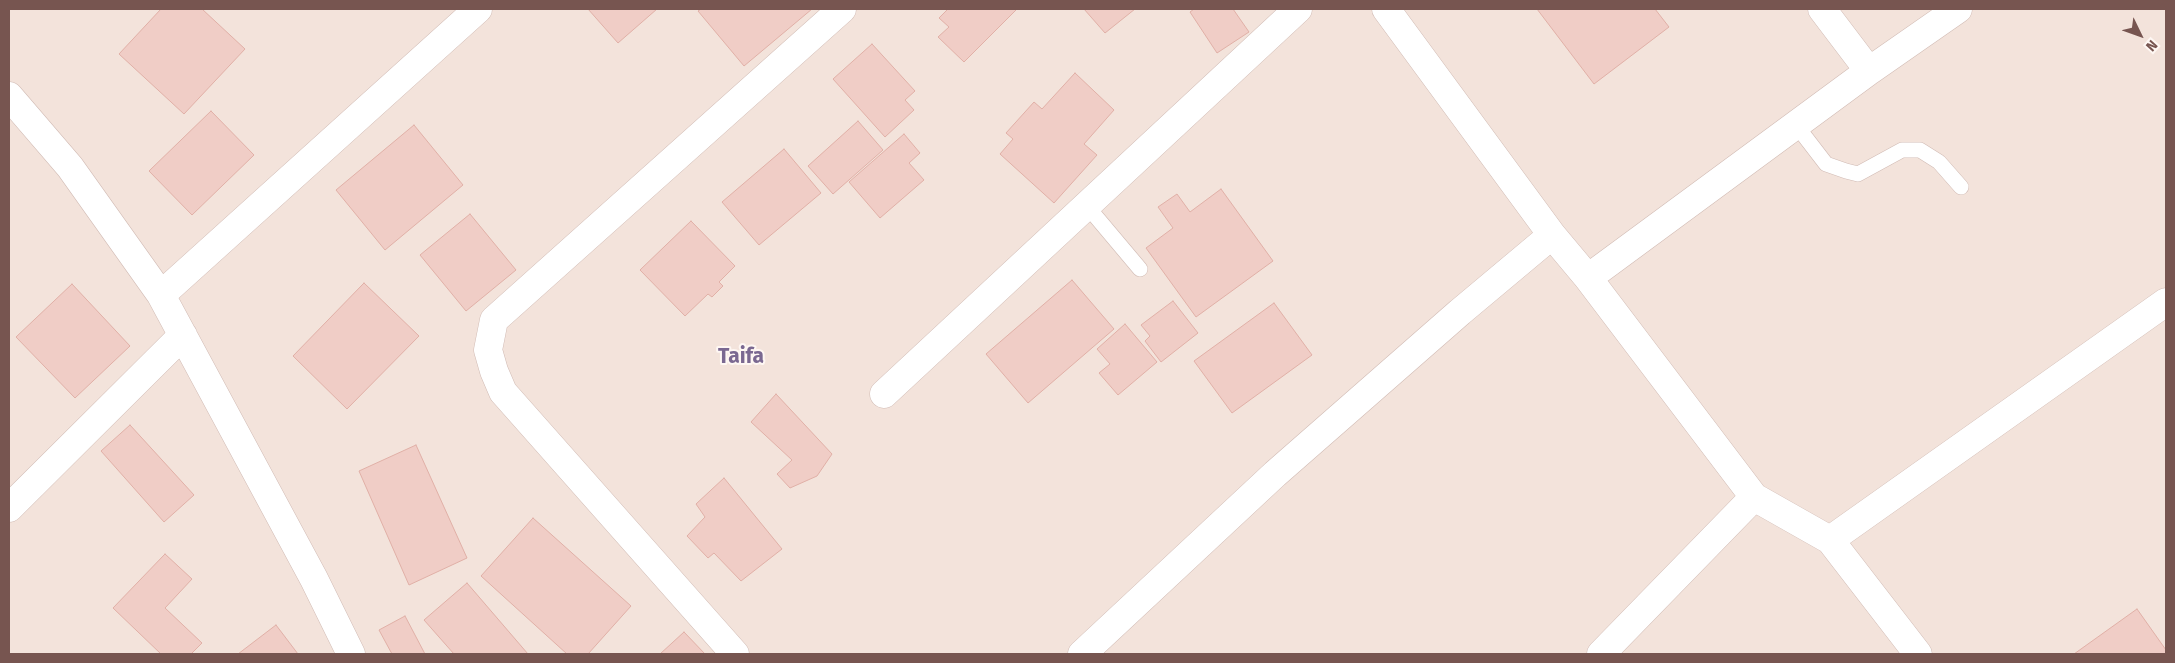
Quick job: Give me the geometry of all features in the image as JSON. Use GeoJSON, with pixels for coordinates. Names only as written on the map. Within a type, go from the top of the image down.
{"type":"FeatureCollection","features":[{"type":"Feature","properties":{"kind":"street"},"geometry":{"type":"LineString","coordinates":[[161,295],[478,9]]}},
{"type":"Feature","properties":{"kind":"street"},"geometry":{"type":"LineString","coordinates":[[735,654],[503,392],[488,350],[494,320],[842,9]]}},
{"type":"Feature","properties":{"kind":"street"},"geometry":{"type":"LineString","coordinates":[[884,394],[1298,9]]}},
{"type":"Feature","properties":{"kind":"street"},"geometry":{"type":"LineString","coordinates":[[1386,9],[1552,235],[1588,278],[1754,497],[1830,540],[1918,654]]}},
{"type":"Feature","properties":{"kind":"street"},"geometry":{"type":"LineString","coordinates":[[1822,9],[1869,71]]}},
{"type":"Feature","properties":{"kind":"street"},"geometry":{"type":"LineString","coordinates":[[1588,278],[1869,71],[1958,9]]}},
{"type":"Feature","properties":{"kind":"street"},"geometry":{"type":"LineString","coordinates":[[9,96],[70,167],[161,295],[314,579],[351,654]]}},
{"type":"Feature","properties":{"kind":"street"},"geometry":{"type":"LineString","coordinates":[[1082,654],[1276,474],[1460,312],[1552,235]]}},
{"type":"Feature","properties":{"kind":"street"},"geometry":{"type":"LineString","coordinates":[[1830,540],[2166,302]]}},
{"type":"Feature","properties":{"kind":"street"},"geometry":{"type":"LineString","coordinates":[[9,508],[183,335]]}},
{"type":"Feature","properties":{"kind":"street"},"geometry":{"type":"LineString","coordinates":[[1601,654],[1754,497]]}},
{"type":"Feature","properties":{"kind":"lane"},"geometry":{"type":"LineString","coordinates":[[1796,125],[1826,164],[1846,172],[1858,174],[1902,150],[1920,150],[1939,162],[1962,187]]}},
{"type":"Feature","properties":{"kind":"lane"},"geometry":{"type":"LineString","coordinates":[[1087,206],[1140,269]]}},
{"type":"Feature","properties":{"kind":"shaded area"},"geometry":{"type":"Polygon","coordinates":[[[9,9],[2166,9],[2166,654],[9,654],[9,9]]]}},
{"type":"Feature","properties":{"kind":"building"},"geometry":{"type":"Polygon","coordinates":[[[161,9],[202,9],[245,49],[184,114],[119,54],[161,9]]]}},
{"type":"Feature","properties":{"kind":"building"},"geometry":{"type":"Polygon","coordinates":[[[588,9],[657,9],[618,43],[588,9]]]}},
{"type":"Feature","properties":{"kind":"building"},"geometry":{"type":"Polygon","coordinates":[[[701,9],[812,9],[744,66],[698,11],[701,9]]]}},
{"type":"Feature","properties":{"kind":"building"},"geometry":{"type":"Polygon","coordinates":[[[948,9],[1017,9],[964,62],[938,37],[949,27],[939,18],[948,9]]]}},
{"type":"Feature","properties":{"kind":"building"},"geometry":{"type":"Polygon","coordinates":[[[1084,9],[1135,9],[1105,33],[1084,9]]]}},
{"type":"Feature","properties":{"kind":"building"},"geometry":{"type":"Polygon","coordinates":[[[1194,9],[1233,9],[1249,32],[1217,53],[1190,12],[1194,9]]]}},
{"type":"Feature","properties":{"kind":"building"},"geometry":{"type":"Polygon","coordinates":[[[1537,9],[1655,9],[1669,27],[1594,84],[1537,9]]]}},
{"type":"Feature","properties":{"kind":"building"},"geometry":{"type":"Polygon","coordinates":[[[872,44],[915,91],[905,100],[914,110],[885,137],[833,79],[872,44]]]}},
{"type":"Feature","properties":{"kind":"building"},"geometry":{"type":"Polygon","coordinates":[[[1075,73],[1114,110],[1084,144],[1097,155],[1054,203],[1000,154],[1013,139],[1006,133],[1034,102],[1042,109],[1075,73]]]}},
{"type":"Feature","properties":{"kind":"building"},"geometry":{"type":"Polygon","coordinates":[[[211,111],[254,155],[192,215],[149,171],[211,111]]]}},
{"type":"Feature","properties":{"kind":"building"},"geometry":{"type":"Polygon","coordinates":[[[858,121],[883,150],[833,194],[808,166],[858,121]]]}},
{"type":"Feature","properties":{"kind":"building"},"geometry":{"type":"Polygon","coordinates":[[[414,125],[463,185],[385,250],[336,190],[414,125]]]}},
{"type":"Feature","properties":{"kind":"building"},"geometry":{"type":"Polygon","coordinates":[[[904,134],[920,153],[909,163],[924,180],[880,218],[849,182],[904,134]]]}},
{"type":"Feature","properties":{"kind":"building"},"geometry":{"type":"Polygon","coordinates":[[[784,149],[821,193],[759,245],[722,202],[784,149]]]}},
{"type":"Feature","properties":{"kind":"building"},"geometry":{"type":"Polygon","coordinates":[[[1221,189],[1273,261],[1196,317],[1146,248],[1173,228],[1158,207],[1177,194],[1190,212],[1221,189]]]}},
{"type":"Feature","properties":{"kind":"building"},"geometry":{"type":"Polygon","coordinates":[[[470,214],[516,270],[466,311],[420,255],[470,214]]]}},
{"type":"Feature","properties":{"kind":"building"},"geometry":{"type":"Polygon","coordinates":[[[691,221],[735,266],[719,282],[723,286],[712,297],[708,294],[685,316],[640,270],[691,221]]]}},
{"type":"Feature","properties":{"kind":"building"},"geometry":{"type":"Polygon","coordinates":[[[1072,280],[1114,329],[1028,403],[986,354],[1072,280]]]}},
{"type":"Feature","properties":{"kind":"building"},"geometry":{"type":"Polygon","coordinates":[[[364,283],[419,336],[347,409],[293,356],[364,283]]]}},
{"type":"Feature","properties":{"kind":"building"},"geometry":{"type":"Polygon","coordinates":[[[72,284],[130,346],[75,398],[16,337],[72,284]]]}},
{"type":"Feature","properties":{"kind":"building"},"geometry":{"type":"Polygon","coordinates":[[[1173,301],[1198,333],[1161,362],[1145,341],[1150,336],[1141,325],[1173,301]]]}},
{"type":"Feature","properties":{"kind":"building"},"geometry":{"type":"Polygon","coordinates":[[[1274,303],[1312,355],[1232,413],[1194,361],[1274,303]]]}},
{"type":"Feature","properties":{"kind":"building"},"geometry":{"type":"Polygon","coordinates":[[[1125,324],[1157,362],[1118,395],[1099,373],[1110,364],[1097,349],[1125,324]]]}},
{"type":"Feature","properties":{"kind":"building"},"geometry":{"type":"Polygon","coordinates":[[[776,394],[832,454],[817,476],[790,488],[777,474],[792,460],[751,422],[776,394]]]}},
{"type":"Feature","properties":{"kind":"building"},"geometry":{"type":"Polygon","coordinates":[[[130,425],[194,495],[164,522],[101,451],[130,425]]]}},
{"type":"Feature","properties":{"kind":"building"},"geometry":{"type":"Polygon","coordinates":[[[416,445],[467,558],[409,585],[359,471],[416,445]]]}},
{"type":"Feature","properties":{"kind":"building"},"geometry":{"type":"Polygon","coordinates":[[[724,478],[782,549],[741,581],[714,553],[708,558],[687,536],[705,517],[696,504],[724,478]]]}},
{"type":"Feature","properties":{"kind":"building"},"geometry":{"type":"Polygon","coordinates":[[[533,518],[631,606],[588,654],[567,654],[481,576],[533,518]]]}},
{"type":"Feature","properties":{"kind":"building"},"geometry":{"type":"Polygon","coordinates":[[[165,554],[192,579],[165,608],[202,643],[191,654],[161,654],[113,608],[165,554]]]}},
{"type":"Feature","properties":{"kind":"building"},"geometry":{"type":"Polygon","coordinates":[[[467,583],[528,654],[454,654],[424,620],[467,583]]]}},
{"type":"Feature","properties":{"kind":"building"},"geometry":{"type":"Polygon","coordinates":[[[2137,609],[2166,650],[2166,654],[2074,654],[2137,609]]]}},
{"type":"Feature","properties":{"kind":"building"},"geometry":{"type":"Polygon","coordinates":[[[405,616],[425,654],[392,654],[379,630],[405,616]]]}},
{"type":"Feature","properties":{"kind":"building"},"geometry":{"type":"Polygon","coordinates":[[[276,625],[298,654],[238,654],[276,625]]]}},
{"type":"Feature","properties":{"kind":"building"},"geometry":{"type":"Polygon","coordinates":[[[684,632],[705,654],[660,654],[684,632]]]}},
{"type":"Feature","properties":{"kind":"district","name":"Taifa"},"geometry":{"type":"Point","coordinates":[741,357]}}]}
